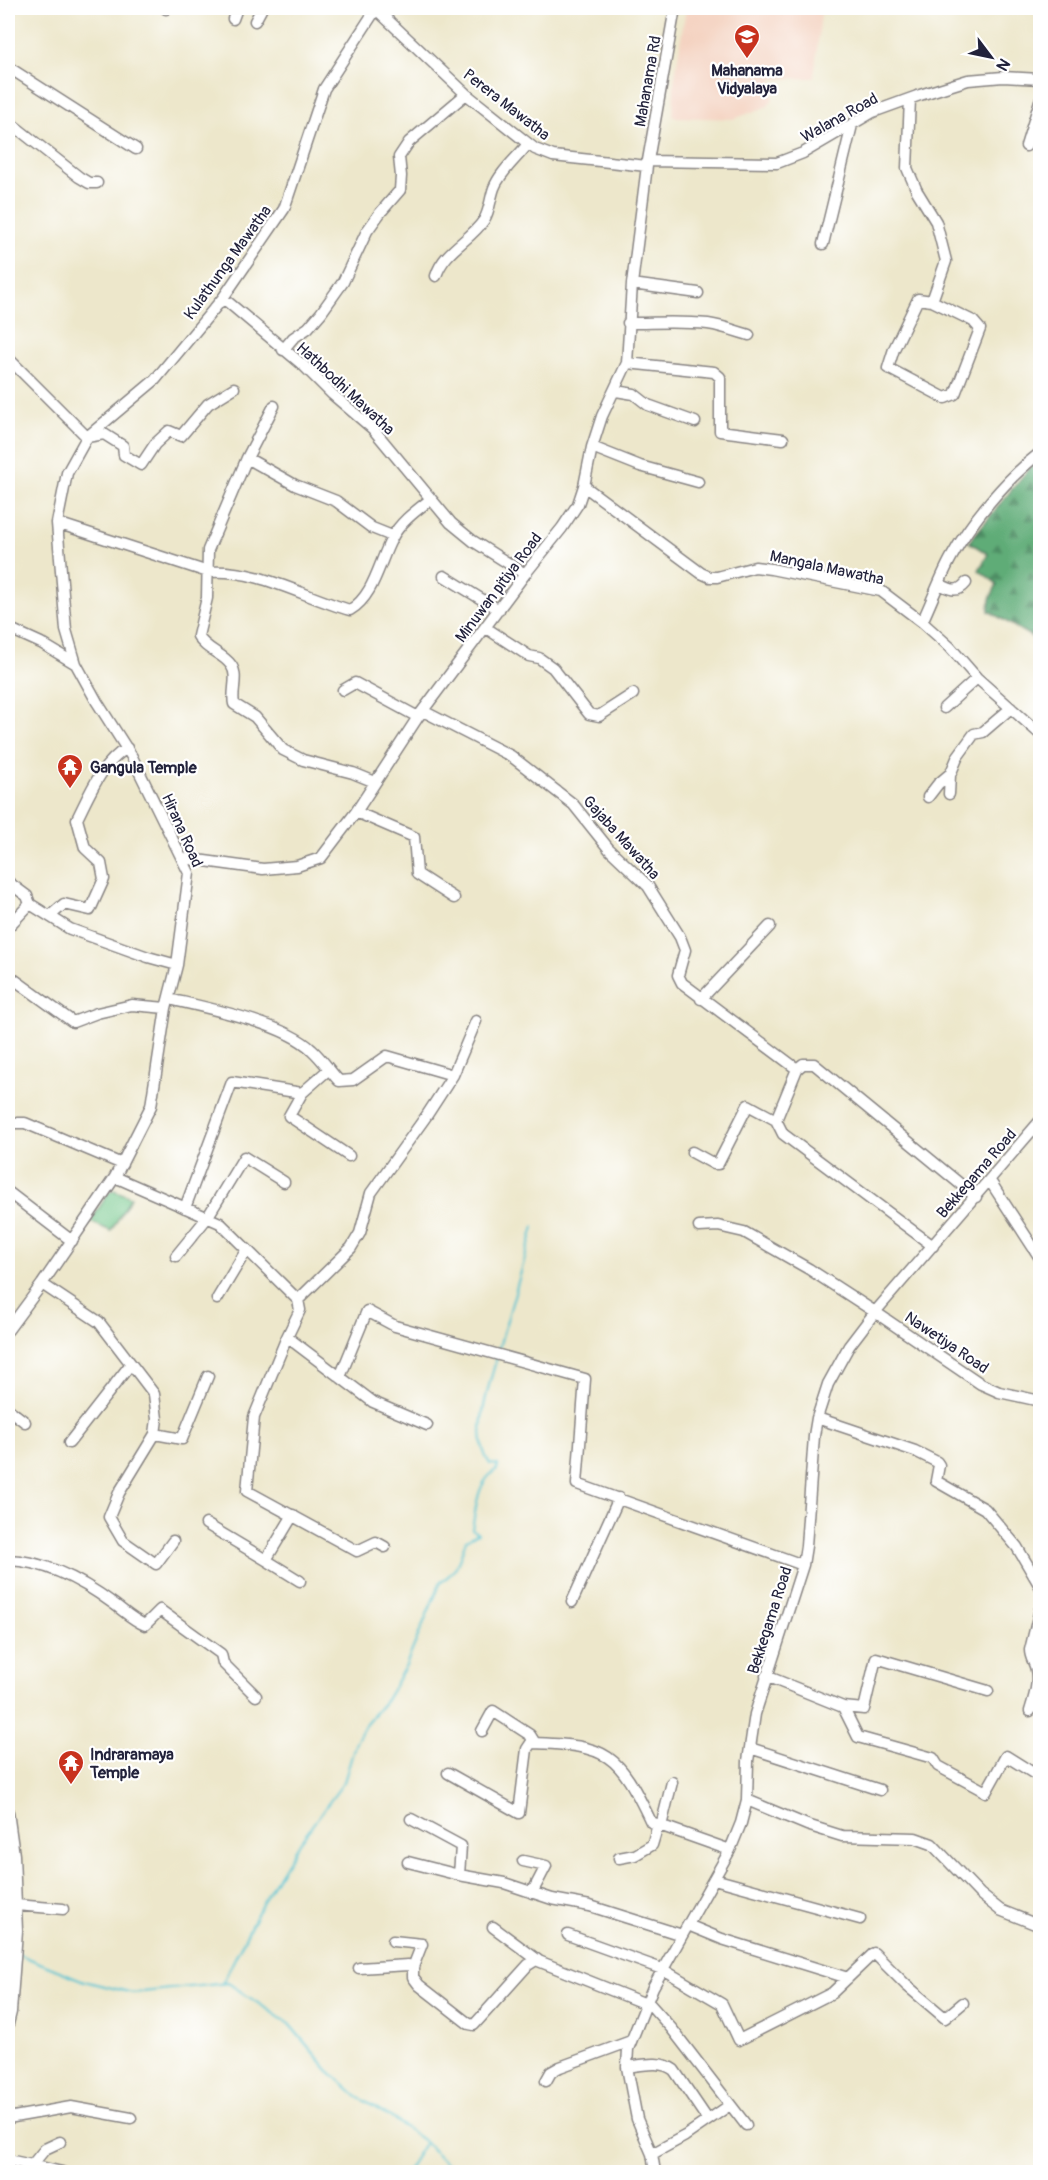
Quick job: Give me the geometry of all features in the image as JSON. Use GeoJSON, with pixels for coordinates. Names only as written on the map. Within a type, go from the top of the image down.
{"type":"FeatureCollection","features":[{"type":"Feature","properties":{"kind":"street"},"geometry":{"type":"LineString","coordinates":[[233,19],[237,8]]}},
{"type":"Feature","properties":{"kind":"street"},"geometry":{"type":"LineString","coordinates":[[255,21],[262,8]]}},
{"type":"Feature","properties":{"kind":"street","name":"Perera Mawatha"},"geometry":{"type":"LineString","coordinates":[[375,8],[466,94],[528,144],[553,156],[648,162]]}},
{"type":"Feature","properties":{"kind":"street","name":"Kulathunga Mawatha"},"geometry":{"type":"LineString","coordinates":[[87,437],[155,380],[223,298],[284,209],[324,89],[375,8]]}},
{"type":"Feature","properties":{"kind":"street","name":"Mahanama Rd"},"geometry":{"type":"LineString","coordinates":[[648,162],[675,8]]}},
{"type":"Feature","properties":{"kind":"street"},"geometry":{"type":"LineString","coordinates":[[8,67],[136,149]]}},
{"type":"Feature","properties":{"kind":"street","name":"Walana Road"},"geometry":{"type":"LineString","coordinates":[[648,162],[777,164],[803,153],[873,112],[968,80],[1002,77],[1041,79]]}},
{"type":"Feature","properties":{"kind":"street"},"geometry":{"type":"LineString","coordinates":[[283,350],[293,338],[308,328],[321,314],[343,282],[367,231],[400,190],[399,157],[409,142],[466,94]]}},
{"type":"Feature","properties":{"kind":"street"},"geometry":{"type":"LineString","coordinates":[[910,99],[907,168],[936,222],[946,261],[932,301]]}},
{"type":"Feature","properties":{"kind":"street"},"geometry":{"type":"LineString","coordinates":[[1026,146],[1041,101]]}},
{"type":"Feature","properties":{"kind":"street"},"geometry":{"type":"LineString","coordinates":[[8,121],[78,177],[89,183],[97,183]]}},
{"type":"Feature","properties":{"kind":"street"},"geometry":{"type":"LineString","coordinates":[[823,244],[852,125]]}},
{"type":"Feature","properties":{"kind":"street"},"geometry":{"type":"LineString","coordinates":[[436,276],[439,266],[462,239],[472,234],[485,218],[494,188],[502,174],[528,144]]}},
{"type":"Feature","properties":{"kind":"street","name":"Minuwan pitiya Road"},"geometry":{"type":"LineString","coordinates":[[183,858],[263,869],[297,866],[321,858],[356,812],[421,714],[562,528],[578,504],[602,416],[616,391],[627,363],[632,284],[648,162]]}},
{"type":"Feature","properties":{"kind":"street"},"geometry":{"type":"LineString","coordinates":[[632,284],[698,293]]}},
{"type":"Feature","properties":{"kind":"street","name":"Hathbodhi Mawatha"},"geometry":{"type":"LineString","coordinates":[[223,298],[304,366],[373,429],[451,523],[472,541],[525,574]]}},
{"type":"Feature","properties":{"kind":"street"},"geometry":{"type":"LineString","coordinates":[[918,299],[932,301],[973,321],[980,329],[955,394],[945,398],[888,368],[894,349],[918,299]]}},
{"type":"Feature","properties":{"kind":"street"},"geometry":{"type":"LineString","coordinates":[[628,323],[710,324],[749,335]]}},
{"type":"Feature","properties":{"kind":"street"},"geometry":{"type":"LineString","coordinates":[[8,358],[87,437],[104,434],[123,446],[124,455],[141,465],[155,444],[169,431],[181,436],[208,404],[234,388]]}},
{"type":"Feature","properties":{"kind":"street"},"geometry":{"type":"LineString","coordinates":[[627,363],[714,372],[720,377],[720,431],[783,439]]}},
{"type":"Feature","properties":{"kind":"street"},"geometry":{"type":"LineString","coordinates":[[616,391],[634,394],[648,405],[695,422]]}},
{"type":"Feature","properties":{"kind":"street"},"geometry":{"type":"LineString","coordinates":[[274,406],[247,458],[208,550],[207,598],[198,636],[201,642],[231,664],[235,677],[232,695],[234,704],[255,717],[283,750],[303,760],[352,773],[375,782]]}},
{"type":"Feature","properties":{"kind":"street","name":"Hirana Road"},"geometry":{"type":"LineString","coordinates":[[8,1330],[115,1177],[151,1106],[167,1004],[177,964],[189,873],[127,748],[76,664],[66,630],[57,523],[67,473],[87,437]]}},
{"type":"Feature","properties":{"kind":"street"},"geometry":{"type":"LineString","coordinates":[[592,447],[640,466],[698,482]]}},
{"type":"Feature","properties":{"kind":"street"},"geometry":{"type":"LineString","coordinates":[[922,622],[961,540],[997,495],[1041,453]]}},
{"type":"Feature","properties":{"kind":"street"},"geometry":{"type":"LineString","coordinates":[[247,458],[295,485],[336,501],[372,528],[392,536]]}},
{"type":"Feature","properties":{"kind":"street","name":"Mangala Mawatha"},"geometry":{"type":"LineString","coordinates":[[584,486],[701,573],[710,577],[755,567],[888,594],[950,647],[977,678],[1041,734]]}},
{"type":"Feature","properties":{"kind":"street"},"geometry":{"type":"LineString","coordinates":[[57,523],[208,572],[227,570],[260,578],[350,610],[365,597],[392,536],[410,516],[431,499]]}},
{"type":"Feature","properties":{"kind":"street"},"geometry":{"type":"LineString","coordinates":[[444,576],[499,610]]}},
{"type":"Feature","properties":{"kind":"street"},"geometry":{"type":"LineString","coordinates":[[939,584],[953,591],[961,589],[966,583]]}},
{"type":"Feature","properties":{"kind":"street"},"geometry":{"type":"LineString","coordinates":[[8,628],[41,643],[76,664]]}},
{"type":"Feature","properties":{"kind":"street"},"geometry":{"type":"LineString","coordinates":[[486,628],[529,656],[539,657],[553,668],[589,714],[599,716],[633,694]]}},
{"type":"Feature","properties":{"kind":"street"},"geometry":{"type":"LineString","coordinates":[[944,708],[977,678]]}},
{"type":"Feature","properties":{"kind":"street"},"geometry":{"type":"LineString","coordinates":[[343,690],[356,683],[421,714]]}},
{"type":"Feature","properties":{"kind":"street"},"geometry":{"type":"LineString","coordinates":[[949,794],[951,773],[958,756],[974,734],[983,732],[1011,708]]}},
{"type":"Feature","properties":{"kind":"street","name":"Gajaba Mawatha"},"geometry":{"type":"LineString","coordinates":[[421,714],[511,756],[573,804],[609,849],[648,886],[680,937],[685,950],[678,975],[682,983],[796,1069]]}},
{"type":"Feature","properties":{"kind":"street"},"geometry":{"type":"LineString","coordinates":[[50,916],[64,904],[90,910],[104,879],[102,863],[85,848],[77,819],[94,785],[112,757],[127,748]]}},
{"type":"Feature","properties":{"kind":"street"},"geometry":{"type":"LineString","coordinates":[[928,797],[951,773]]}},
{"type":"Feature","properties":{"kind":"street"},"geometry":{"type":"LineString","coordinates":[[356,812],[414,837],[417,874],[454,898]]}},
{"type":"Feature","properties":{"kind":"street"},"geometry":{"type":"LineString","coordinates":[[8,882],[27,896],[30,904],[69,929],[148,957],[177,964]]}},
{"type":"Feature","properties":{"kind":"street"},"geometry":{"type":"LineString","coordinates":[[8,927],[30,904]]}},
{"type":"Feature","properties":{"kind":"street"},"geometry":{"type":"LineString","coordinates":[[701,999],[770,926]]}},
{"type":"Feature","properties":{"kind":"street"},"geometry":{"type":"LineString","coordinates":[[8,975],[73,1022],[97,1012],[132,1005],[167,1004],[243,1017],[296,1038],[312,1050],[339,1081],[353,1080],[387,1056],[453,1075]]}},
{"type":"Feature","properties":{"kind":"street"},"geometry":{"type":"LineString","coordinates":[[298,1300],[351,1248],[360,1233],[371,1193],[453,1075],[476,1021]]}},
{"type":"Feature","properties":{"kind":"street"},"geometry":{"type":"LineString","coordinates":[[776,1120],[796,1069],[803,1064],[814,1064],[976,1197]]}},
{"type":"Feature","properties":{"kind":"street"},"geometry":{"type":"LineString","coordinates":[[328,1070],[302,1093],[288,1116],[349,1156]]}},
{"type":"Feature","properties":{"kind":"street"},"geometry":{"type":"LineString","coordinates":[[185,1208],[232,1082],[302,1093]]}},
{"type":"Feature","properties":{"kind":"street"},"geometry":{"type":"LineString","coordinates":[[692,1152],[718,1164],[748,1105],[776,1120],[783,1134],[933,1246]]}},
{"type":"Feature","properties":{"kind":"street","name":"Bekkegama Road"},"geometry":{"type":"LineString","coordinates":[[655,2172],[652,2154],[637,2119],[626,2059],[646,2002],[662,1969],[730,1850],[741,1823],[747,1800],[750,1748],[755,1714],[807,1546],[817,1418],[828,1384],[849,1346],[875,1312],[1041,1121]]}},
{"type":"Feature","properties":{"kind":"street"},"geometry":{"type":"LineString","coordinates":[[8,1123],[25,1123],[122,1164]]}},
{"type":"Feature","properties":{"kind":"street"},"geometry":{"type":"LineString","coordinates":[[177,1256],[207,1218],[244,1157],[284,1182]]}},
{"type":"Feature","properties":{"kind":"street"},"geometry":{"type":"LineString","coordinates":[[115,1177],[220,1223],[298,1300],[300,1310],[254,1417],[247,1491],[357,1551],[376,1542],[385,1547]]}},
{"type":"Feature","properties":{"kind":"street"},"geometry":{"type":"LineString","coordinates":[[990,1181],[1041,1258]]}},
{"type":"Feature","properties":{"kind":"street"},"geometry":{"type":"LineString","coordinates":[[8,1192],[72,1240]]}},
{"type":"Feature","properties":{"kind":"street","name":"Nawetiya Road"},"geometry":{"type":"LineString","coordinates":[[699,1227],[718,1226],[744,1232],[808,1269],[981,1384],[999,1392],[1041,1401]]}},
{"type":"Feature","properties":{"kind":"street"},"geometry":{"type":"LineString","coordinates":[[217,1299],[246,1249]]}},
{"type":"Feature","properties":{"kind":"street"},"geometry":{"type":"LineString","coordinates":[[42,1284],[99,1322],[154,1394],[157,1419],[155,1434],[119,1493],[109,1517],[123,1541],[156,1564],[173,1541]]}},
{"type":"Feature","properties":{"kind":"street"},"geometry":{"type":"LineString","coordinates":[[340,1377],[367,1311],[395,1326],[585,1379],[577,1484],[803,1565]]}},
{"type":"Feature","properties":{"kind":"street"},"geometry":{"type":"LineString","coordinates":[[287,1337],[373,1402],[427,1425]]}},
{"type":"Feature","properties":{"kind":"street"},"geometry":{"type":"LineString","coordinates":[[69,1443],[130,1365]]}},
{"type":"Feature","properties":{"kind":"street"},"geometry":{"type":"LineString","coordinates":[[155,1434],[182,1439],[208,1376]]}},
{"type":"Feature","properties":{"kind":"street"},"geometry":{"type":"LineString","coordinates":[[8,1409],[26,1422]]}},
{"type":"Feature","properties":{"kind":"street"},"geometry":{"type":"LineString","coordinates":[[817,1418],[915,1451],[937,1462],[939,1465],[936,1481],[985,1509],[1017,1547],[1041,1586]]}},
{"type":"Feature","properties":{"kind":"street"},"geometry":{"type":"LineString","coordinates":[[572,1602],[619,1498]]}},
{"type":"Feature","properties":{"kind":"street"},"geometry":{"type":"LineString","coordinates":[[266,1560],[293,1515]]}},
{"type":"Feature","properties":{"kind":"street"},"geometry":{"type":"LineString","coordinates":[[206,1524],[300,1581]]}},
{"type":"Feature","properties":{"kind":"street"},"geometry":{"type":"LineString","coordinates":[[8,1560],[61,1570],[114,1604],[132,1620],[146,1625],[160,1610],[221,1654],[223,1663],[256,1696]]}},
{"type":"Feature","properties":{"kind":"street"},"geometry":{"type":"LineString","coordinates":[[1030,1711],[1036,1691],[1037,1671],[1030,1657],[1030,1650],[1041,1609]]}},
{"type":"Feature","properties":{"kind":"street"},"geometry":{"type":"LineString","coordinates":[[766,1676],[843,1707],[864,1709],[876,1658],[988,1691]]}},
{"type":"Feature","properties":{"kind":"street"},"geometry":{"type":"LineString","coordinates":[[843,1707],[858,1737],[933,1758],[938,1766],[986,1792],[1006,1756],[1038,1776],[1041,1772]]}},
{"type":"Feature","properties":{"kind":"street"},"geometry":{"type":"LineString","coordinates":[[482,1731],[493,1711],[530,1735],[535,1743]]}},
{"type":"Feature","properties":{"kind":"street"},"geometry":{"type":"LineString","coordinates":[[448,1773],[519,1814],[527,1749],[531,1743],[568,1744],[601,1753],[616,1762],[633,1785],[651,1822],[730,1850]]}},
{"type":"Feature","properties":{"kind":"street"},"geometry":{"type":"LineString","coordinates":[[750,1748],[880,1790]]}},
{"type":"Feature","properties":{"kind":"street"},"geometry":{"type":"LineString","coordinates":[[620,1858],[635,1855],[651,1845],[672,1782]]}},
{"type":"Feature","properties":{"kind":"street"},"geometry":{"type":"LineString","coordinates":[[747,1800],[807,1825],[842,1836],[915,1838],[932,1844],[980,1894],[1000,1910],[1041,1926]]}},
{"type":"Feature","properties":{"kind":"street"},"geometry":{"type":"LineString","coordinates":[[8,1812],[14,1855],[16,1905],[16,1942],[8,2024]]}},
{"type":"Feature","properties":{"kind":"street"},"geometry":{"type":"LineString","coordinates":[[411,1819],[461,1846],[459,1875]]}},
{"type":"Feature","properties":{"kind":"street"},"geometry":{"type":"LineString","coordinates":[[523,1861],[546,1866],[532,1893]]}},
{"type":"Feature","properties":{"kind":"street"},"geometry":{"type":"LineString","coordinates":[[408,1862],[459,1875],[504,1883],[552,1899],[590,1906],[682,1935]]}},
{"type":"Feature","properties":{"kind":"street"},"geometry":{"type":"LineString","coordinates":[[714,1879],[860,1919]]}},
{"type":"Feature","properties":{"kind":"street"},"geometry":{"type":"LineString","coordinates":[[16,1905],[63,1909]]}},
{"type":"Feature","properties":{"kind":"street"},"geometry":{"type":"LineString","coordinates":[[688,1925],[722,1939],[848,1978]]}},
{"type":"Feature","properties":{"kind":"street"},"geometry":{"type":"LineString","coordinates":[[493,1927],[539,1960],[646,2002],[672,2029],[746,2126]]}},
{"type":"Feature","properties":{"kind":"street"},"geometry":{"type":"LineString","coordinates":[[568,1935],[662,1969],[722,2004],[739,2040],[832,1993],[874,1953],[906,1985],[945,2018],[963,2003]]}},
{"type":"Feature","properties":{"kind":"street"},"geometry":{"type":"LineString","coordinates":[[393,1941],[422,1944],[413,1967],[413,1977],[419,1985],[469,2024],[474,2025],[528,1965],[539,1960]]}},
{"type":"Feature","properties":{"kind":"street"},"geometry":{"type":"LineString","coordinates":[[359,1968],[408,1965],[413,1967]]}},
{"type":"Feature","properties":{"kind":"street"},"geometry":{"type":"LineString","coordinates":[[546,2081],[551,2072],[560,2067],[631,2041]]}},
{"type":"Feature","properties":{"kind":"street"},"geometry":{"type":"LineString","coordinates":[[627,2067],[668,2065],[674,2070],[708,2120]]}},
{"type":"Feature","properties":{"kind":"street"},"geometry":{"type":"LineString","coordinates":[[652,2154],[685,2136],[730,2105]]}},
{"type":"Feature","properties":{"kind":"street"},"geometry":{"type":"LineString","coordinates":[[8,2118],[71,2107],[132,2118]]}},
{"type":"Feature","properties":{"kind":"street"},"geometry":{"type":"LineString","coordinates":[[31,2169],[45,2149],[60,2142]]}},
{"type":"Feature","properties":{"kind":"street"},"geometry":{"type":"LineString","coordinates":[[8,2160],[31,2169],[62,2172]]}},
{"type":"Feature","properties":{"kind":"shaded area","name":"Mahanama Vidyalaya"},"geometry":{"type":"Polygon","coordinates":[[[686,8],[779,8],[821,13],[814,78],[772,79],[773,99],[768,106],[734,119],[673,117],[674,82],[686,8]]]}},
{"type":"Feature","properties":{"kind":"green space"},"geometry":{"type":"Polygon","coordinates":[[[1040,455],[1040,642],[989,611],[990,599],[997,584],[979,570],[988,554],[969,542],[1040,455]]]}},
{"type":"Feature","properties":{"kind":"green space"},"geometry":{"type":"Polygon","coordinates":[[[114,1190],[131,1197],[111,1231],[90,1222],[109,1192],[114,1190]]]}},
{"type":"Feature","properties":{"kind":"waterway"},"geometry":{"type":"LineString","coordinates":[[498,1351],[534,1227]]}},
{"type":"Feature","properties":{"kind":"waterway"},"geometry":{"type":"LineString","coordinates":[[222,1984],[266,1896],[299,1843],[344,1782],[356,1742],[366,1723],[386,1700],[406,1665],[441,1581],[455,1569],[466,1540],[478,1533],[472,1529],[481,1488],[498,1465],[490,1464],[484,1453],[481,1426],[497,1357]]}},
{"type":"Feature","properties":{"kind":"waterway"},"geometry":{"type":"LineString","coordinates":[[18,1954],[84,1981],[133,1993],[228,1983],[289,2024],[328,2070],[358,2097],[425,2142],[451,2169],[461,2172]]}},
{"type":"Feature","properties":{"kind":"waterway"},"geometry":{"type":"LineString","coordinates":[[406,2172],[425,2142]]}},
{"type":"Feature","properties":{"kind":"place","name":"Mahanama Vidyalaya"},"geometry":{"type":"Point","coordinates":[747,60]}},
{"type":"Feature","properties":{"kind":"place","name":"Gangula Temple"},"geometry":{"type":"Point","coordinates":[70,790]}},
{"type":"Feature","properties":{"kind":"place","name":"Indraramaya Temple"},"geometry":{"type":"Point","coordinates":[71,1786]}}]}
